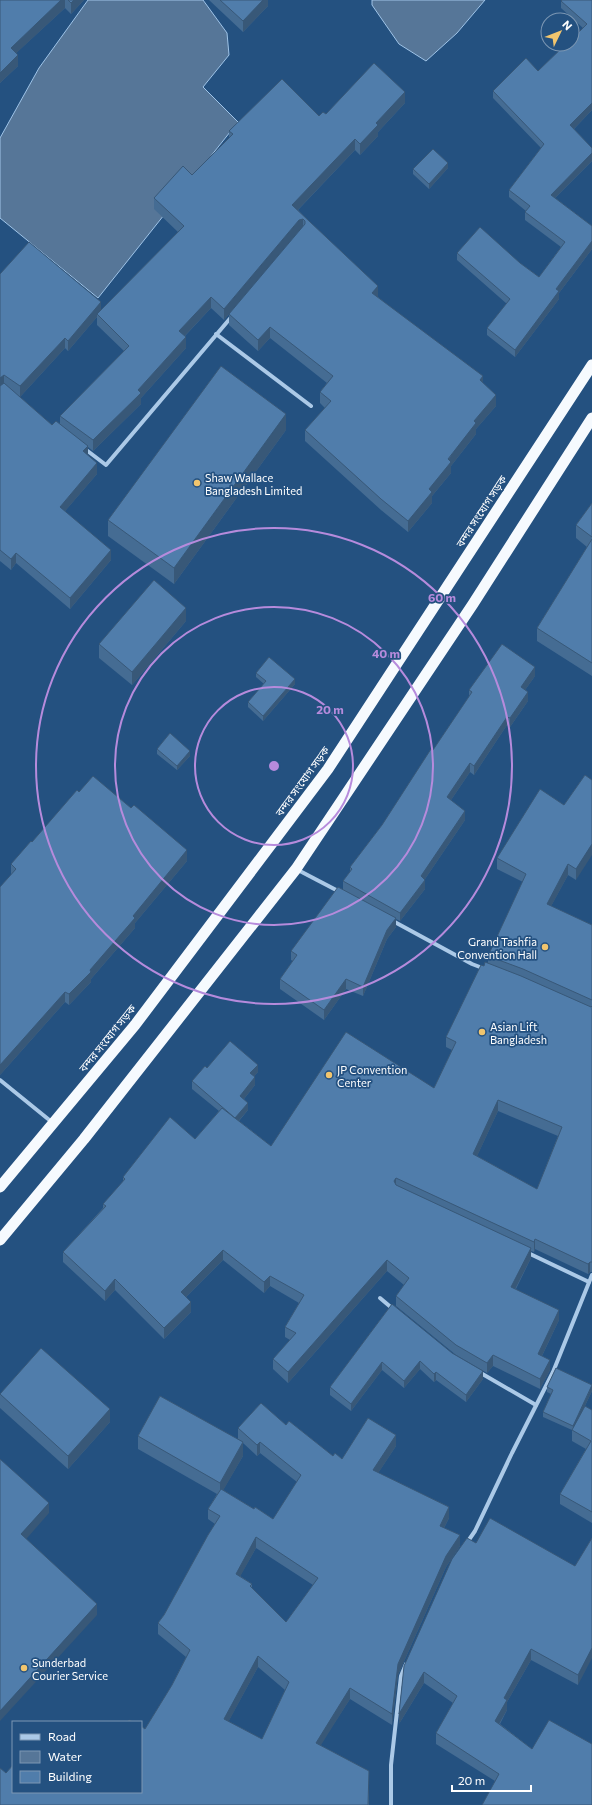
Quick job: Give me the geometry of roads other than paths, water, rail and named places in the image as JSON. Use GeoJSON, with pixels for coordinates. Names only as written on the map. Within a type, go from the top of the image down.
{"type":"FeatureCollection","features":[{"type":"Feature","properties":{"kind":"highway","name":"বন্দর সংযোগ সড়ক"},"geometry":{"type":"LineString","coordinates":[[0,1187],[135,1025],[328,769],[592,365]]}},
{"type":"Feature","properties":{"kind":"highway"},"geometry":{"type":"LineString","coordinates":[[0,1240],[84,1139],[296,869],[473,604],[591,422]]}},
{"type":"Feature","properties":{"kind":"street"},"geometry":{"type":"LineString","coordinates":[[82,447],[106,465],[236,310]]}},
{"type":"Feature","properties":{"kind":"street"},"geometry":{"type":"LineString","coordinates":[[216,334],[311,406]]}},
{"type":"Feature","properties":{"kind":"street"},"geometry":{"type":"LineString","coordinates":[[296,869],[342,894]]}},
{"type":"Feature","properties":{"kind":"street"},"geometry":{"type":"LineString","coordinates":[[388,919],[472,964],[494,972]]}},
{"type":"Feature","properties":{"kind":"street"},"geometry":{"type":"LineString","coordinates":[[0,1080],[54,1124]]}},
{"type":"Feature","properties":{"kind":"street"},"geometry":{"type":"LineString","coordinates":[[518,1248],[589,1282]]}},
{"type":"Feature","properties":{"kind":"street"},"geometry":{"type":"LineString","coordinates":[[462,1550],[475,1531],[553,1372],[592,1275]]}},
{"type":"Feature","properties":{"kind":"street"},"geometry":{"type":"LineString","coordinates":[[380,1298],[399,1313]]}},
{"type":"Feature","properties":{"kind":"street"},"geometry":{"type":"LineString","coordinates":[[474,1370],[536,1405]]}},
{"type":"Feature","properties":{"kind":"street"},"geometry":{"type":"LineString","coordinates":[[391,1805],[391,1765],[400,1676],[407,1662]]}},
{"type":"Feature","properties":{"kind":"water"},"geometry":{"type":"Polygon","coordinates":[[[88,0],[203,0],[227,33],[229,55],[203,87],[238,122],[98,298],[0,218],[0,138],[39,68],[88,0]]]}},
{"type":"Feature","properties":{"kind":"water"},"geometry":{"type":"Polygon","coordinates":[[[372,0],[485,0],[457,33],[426,61],[399,44],[372,5],[372,0]]]}},
{"type":"Feature","properties":{"kind":"place","name":"Shaw Wallace Bangladesh Limited"},"geometry":{"type":"Point","coordinates":[197,483]}},
{"type":"Feature","properties":{"kind":"place","name":"Grand Tashfia Convention Hall"},"geometry":{"type":"Point","coordinates":[545,947]}},
{"type":"Feature","properties":{"kind":"place","name":"Asian Lift Bangladesh"},"geometry":{"type":"Point","coordinates":[482,1032]}},
{"type":"Feature","properties":{"kind":"place","name":"JP Convention Center"},"geometry":{"type":"Point","coordinates":[329,1075]}},
{"type":"Feature","properties":{"kind":"place","name":"Sunderbad Courier Service"},"geometry":{"type":"Point","coordinates":[24,1668]}}]}
